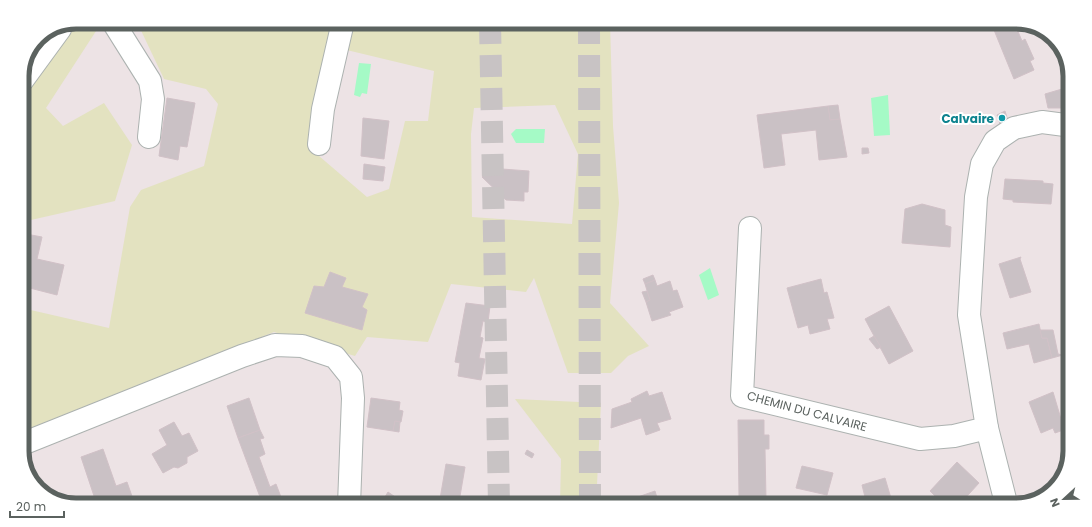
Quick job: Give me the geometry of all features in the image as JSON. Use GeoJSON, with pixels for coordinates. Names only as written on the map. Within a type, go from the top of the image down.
{"type":"FeatureCollection","features":[{"type":"Feature","properties":{"kind":"street"},"geometry":{"type":"LineString","coordinates":[[117,29],[150,81],[153,99],[149,137]]}},
{"type":"Feature","properties":{"kind":"street"},"geometry":{"type":"LineString","coordinates":[[319,144],[323,109],[341,29]]}},
{"type":"Feature","properties":{"kind":"street"},"geometry":{"type":"LineString","coordinates":[[29,72],[57,33]]}},
{"type":"Feature","properties":{"kind":"street"},"geometry":{"type":"LineString","coordinates":[[1005,498],[988,428],[969,315],[976,196],[982,164],[995,142],[1014,128],[1042,122],[1063,125]]}},
{"type":"Feature","properties":{"kind":"street","name":"CHEMIN DU CALVAIRE"},"geometry":{"type":"LineString","coordinates":[[750,228],[742,396],[920,439],[954,436],[988,428]]}},
{"type":"Feature","properties":{"kind":"street"},"geometry":{"type":"LineString","coordinates":[[29,441],[242,356],[276,345],[302,346],[334,357],[351,377],[353,398],[348,498]]}},
{"type":"Feature","properties":{"kind":"shaded area"},"geometry":{"type":"Polygon","coordinates":[[[71,29],[97,29],[46,108],[63,126],[104,103],[132,145],[115,201],[29,220],[29,73],[34,55],[45,41],[54,34],[68,34],[71,29]]]}},
{"type":"Feature","properties":{"kind":"shaded area"},"geometry":{"type":"Polygon","coordinates":[[[140,29],[610,29],[613,126],[619,203],[610,303],[649,346],[628,356],[611,373],[568,373],[534,278],[526,292],[451,284],[428,342],[367,337],[355,356],[274,332],[29,431],[29,310],[109,328],[130,207],[141,190],[204,166],[218,104],[206,89],[164,79],[140,29]],[[330,46],[312,150],[367,197],[389,189],[405,121],[428,121],[434,71],[330,46]],[[555,105],[474,108],[471,134],[472,217],[572,224],[578,154],[555,105]]]}},
{"type":"Feature","properties":{"kind":"shaded area"},"geometry":{"type":"Polygon","coordinates":[[[359,63],[371,64],[367,94],[362,93],[360,97],[354,95],[359,63]]]}},
{"type":"Feature","properties":{"kind":"shaded area"},"geometry":{"type":"Polygon","coordinates":[[[888,95],[890,135],[874,136],[871,98],[888,95]]]}},
{"type":"Feature","properties":{"kind":"shaded area"},"geometry":{"type":"Polygon","coordinates":[[[516,129],[545,129],[544,143],[516,143],[511,134],[516,129]]]}},
{"type":"Feature","properties":{"kind":"shaded area"},"geometry":{"type":"Polygon","coordinates":[[[710,268],[719,295],[708,300],[699,275],[710,268]]]}},
{"type":"Feature","properties":{"kind":"shaded area"},"geometry":{"type":"Polygon","coordinates":[[[515,399],[601,403],[596,498],[560,498],[561,459],[515,399]]]}},
{"type":"Feature","properties":{"kind":"building"},"geometry":{"type":"Polygon","coordinates":[[[1017,29],[1022,41],[1025,39],[1034,59],[1030,61],[1034,70],[1014,79],[994,30],[1017,29]]]}},
{"type":"Feature","properties":{"kind":"building"},"geometry":{"type":"Polygon","coordinates":[[[1062,89],[1063,108],[1048,108],[1045,94],[1062,89]]]}},
{"type":"Feature","properties":{"kind":"building"},"geometry":{"type":"Polygon","coordinates":[[[167,98],[195,103],[187,147],[180,146],[178,160],[159,156],[167,98]]]}},
{"type":"Feature","properties":{"kind":"building"},"geometry":{"type":"Polygon","coordinates":[[[838,105],[840,119],[830,120],[828,106],[838,105]]]}},
{"type":"Feature","properties":{"kind":"building"},"geometry":{"type":"Polygon","coordinates":[[[828,106],[830,120],[840,119],[847,157],[819,160],[816,130],[781,134],[785,165],[764,168],[757,115],[828,106]]]}},
{"type":"Feature","properties":{"kind":"building","name":"Calvaire"},"geometry":{"type":"Polygon","coordinates":[[[1005,111],[1008,121],[1000,124],[997,115],[1005,111]]]}},
{"type":"Feature","properties":{"kind":"building"},"geometry":{"type":"Polygon","coordinates":[[[363,118],[389,121],[384,159],[361,156],[363,118]]]}},
{"type":"Feature","properties":{"kind":"building"},"geometry":{"type":"Polygon","coordinates":[[[862,148],[868,148],[869,153],[862,154],[862,148]]]}},
{"type":"Feature","properties":{"kind":"building"},"geometry":{"type":"Polygon","coordinates":[[[497,163],[502,169],[529,171],[528,192],[524,192],[524,201],[506,200],[482,177],[497,163]]]}},
{"type":"Feature","properties":{"kind":"building"},"geometry":{"type":"Polygon","coordinates":[[[364,164],[385,167],[383,181],[363,179],[364,164]]]}},
{"type":"Feature","properties":{"kind":"building"},"geometry":{"type":"Polygon","coordinates":[[[1005,179],[1043,181],[1043,183],[1053,184],[1051,204],[1013,202],[1013,200],[1003,199],[1005,179]]]}},
{"type":"Feature","properties":{"kind":"building"},"geometry":{"type":"Polygon","coordinates":[[[922,204],[945,210],[945,225],[951,227],[950,247],[902,243],[905,209],[922,204]]]}},
{"type":"Feature","properties":{"kind":"building"},"geometry":{"type":"Polygon","coordinates":[[[29,235],[42,237],[37,259],[64,265],[57,295],[29,288],[29,235]]]}},
{"type":"Feature","properties":{"kind":"building"},"geometry":{"type":"Polygon","coordinates":[[[1021,257],[1020,259],[1031,292],[1010,298],[999,264],[1021,257]]]}},
{"type":"Feature","properties":{"kind":"building"},"geometry":{"type":"Polygon","coordinates":[[[330,272],[346,278],[342,287],[368,294],[362,307],[367,310],[362,330],[305,313],[314,286],[324,287],[330,272]]]}},
{"type":"Feature","properties":{"kind":"building"},"geometry":{"type":"Polygon","coordinates":[[[653,275],[655,280],[645,284],[643,279],[653,275]]]}},
{"type":"Feature","properties":{"kind":"building"},"geometry":{"type":"Polygon","coordinates":[[[821,279],[824,293],[827,292],[834,318],[827,319],[830,329],[810,334],[808,325],[798,328],[787,288],[821,279]]]}},
{"type":"Feature","properties":{"kind":"building"},"geometry":{"type":"Polygon","coordinates":[[[655,280],[657,286],[670,281],[673,291],[677,290],[683,307],[669,312],[671,315],[652,321],[646,302],[650,300],[645,284],[655,280]]]}},
{"type":"Feature","properties":{"kind":"building"},"geometry":{"type":"Polygon","coordinates":[[[647,291],[650,300],[646,302],[642,292],[647,291]]]}},
{"type":"Feature","properties":{"kind":"building"},"geometry":{"type":"Polygon","coordinates":[[[466,303],[490,306],[488,322],[483,321],[480,337],[483,338],[479,358],[485,359],[481,380],[458,376],[460,363],[455,362],[466,303]]]}},
{"type":"Feature","properties":{"kind":"building"},"geometry":{"type":"Polygon","coordinates":[[[889,306],[913,351],[889,364],[865,319],[889,306]]]}},
{"type":"Feature","properties":{"kind":"building"},"geometry":{"type":"Polygon","coordinates":[[[1039,324],[1042,338],[1047,338],[1052,358],[1034,363],[1029,344],[1007,349],[1003,333],[1039,324]]]}},
{"type":"Feature","properties":{"kind":"building"},"geometry":{"type":"Polygon","coordinates":[[[1040,330],[1053,330],[1058,354],[1063,355],[1052,358],[1047,338],[1042,338],[1040,330]]]}},
{"type":"Feature","properties":{"kind":"building"},"geometry":{"type":"Polygon","coordinates":[[[874,336],[881,347],[877,349],[869,339],[874,336]]]}},
{"type":"Feature","properties":{"kind":"building"},"geometry":{"type":"Polygon","coordinates":[[[647,391],[649,396],[662,392],[671,419],[657,423],[660,430],[646,435],[641,418],[611,428],[612,409],[632,402],[631,399],[647,391]]]}},
{"type":"Feature","properties":{"kind":"building"},"geometry":{"type":"Polygon","coordinates":[[[1053,392],[1061,419],[1063,418],[1063,430],[1055,433],[1053,428],[1041,433],[1029,402],[1053,392]]]}},
{"type":"Feature","properties":{"kind":"building"},"geometry":{"type":"Polygon","coordinates":[[[249,398],[260,430],[238,438],[227,406],[249,398]]]}},
{"type":"Feature","properties":{"kind":"building"},"geometry":{"type":"Polygon","coordinates":[[[371,398],[400,402],[399,410],[403,411],[401,422],[395,421],[393,431],[367,427],[371,398]]]}},
{"type":"Feature","properties":{"kind":"building"},"geometry":{"type":"Polygon","coordinates":[[[738,420],[764,420],[764,435],[769,435],[769,449],[765,449],[766,498],[739,498],[738,420]]]}},
{"type":"Feature","properties":{"kind":"building"},"geometry":{"type":"Polygon","coordinates":[[[395,421],[400,422],[399,432],[393,431],[395,421]]]}},
{"type":"Feature","properties":{"kind":"building"},"geometry":{"type":"Polygon","coordinates":[[[174,422],[182,436],[189,433],[198,451],[187,457],[187,463],[178,468],[174,467],[163,473],[152,454],[167,445],[159,430],[174,422]]]}},
{"type":"Feature","properties":{"kind":"building"},"geometry":{"type":"Polygon","coordinates":[[[260,430],[264,438],[260,439],[265,454],[259,457],[270,487],[276,484],[281,498],[260,498],[238,438],[260,430]]]}},
{"type":"Feature","properties":{"kind":"building"},"geometry":{"type":"Polygon","coordinates":[[[103,449],[116,486],[127,482],[133,498],[95,498],[81,457],[103,449]]]}},
{"type":"Feature","properties":{"kind":"building"},"geometry":{"type":"Polygon","coordinates":[[[527,450],[534,454],[532,458],[525,454],[527,450]]]}},
{"type":"Feature","properties":{"kind":"building"},"geometry":{"type":"Polygon","coordinates":[[[957,462],[979,483],[965,498],[937,498],[930,491],[957,462]]]}},
{"type":"Feature","properties":{"kind":"building"},"geometry":{"type":"Polygon","coordinates":[[[446,464],[465,467],[460,498],[440,498],[446,464]]]}},
{"type":"Feature","properties":{"kind":"building"},"geometry":{"type":"Polygon","coordinates":[[[802,466],[833,473],[827,495],[796,488],[802,466]]]}},
{"type":"Feature","properties":{"kind":"building"},"geometry":{"type":"Polygon","coordinates":[[[885,478],[891,498],[865,498],[862,485],[885,478]]]}},
{"type":"Feature","properties":{"kind":"building"},"geometry":{"type":"Polygon","coordinates":[[[655,491],[657,498],[635,498],[655,491]]]}},
{"type":"Feature","properties":{"kind":"building"},"geometry":{"type":"Polygon","coordinates":[[[388,492],[397,498],[384,498],[388,492]]]}},
{"type":"Feature","properties":{"kind":"tunnel"},"geometry":{"type":"LineString","coordinates":[[490,29],[499,498]]}},
{"type":"Feature","properties":{"kind":"tunnel"},"geometry":{"type":"LineString","coordinates":[[589,29],[590,498]]}},
{"type":"Feature","properties":{"kind":"place","name":"Calvaire"},"geometry":{"type":"Point","coordinates":[1002,118]}}]}
